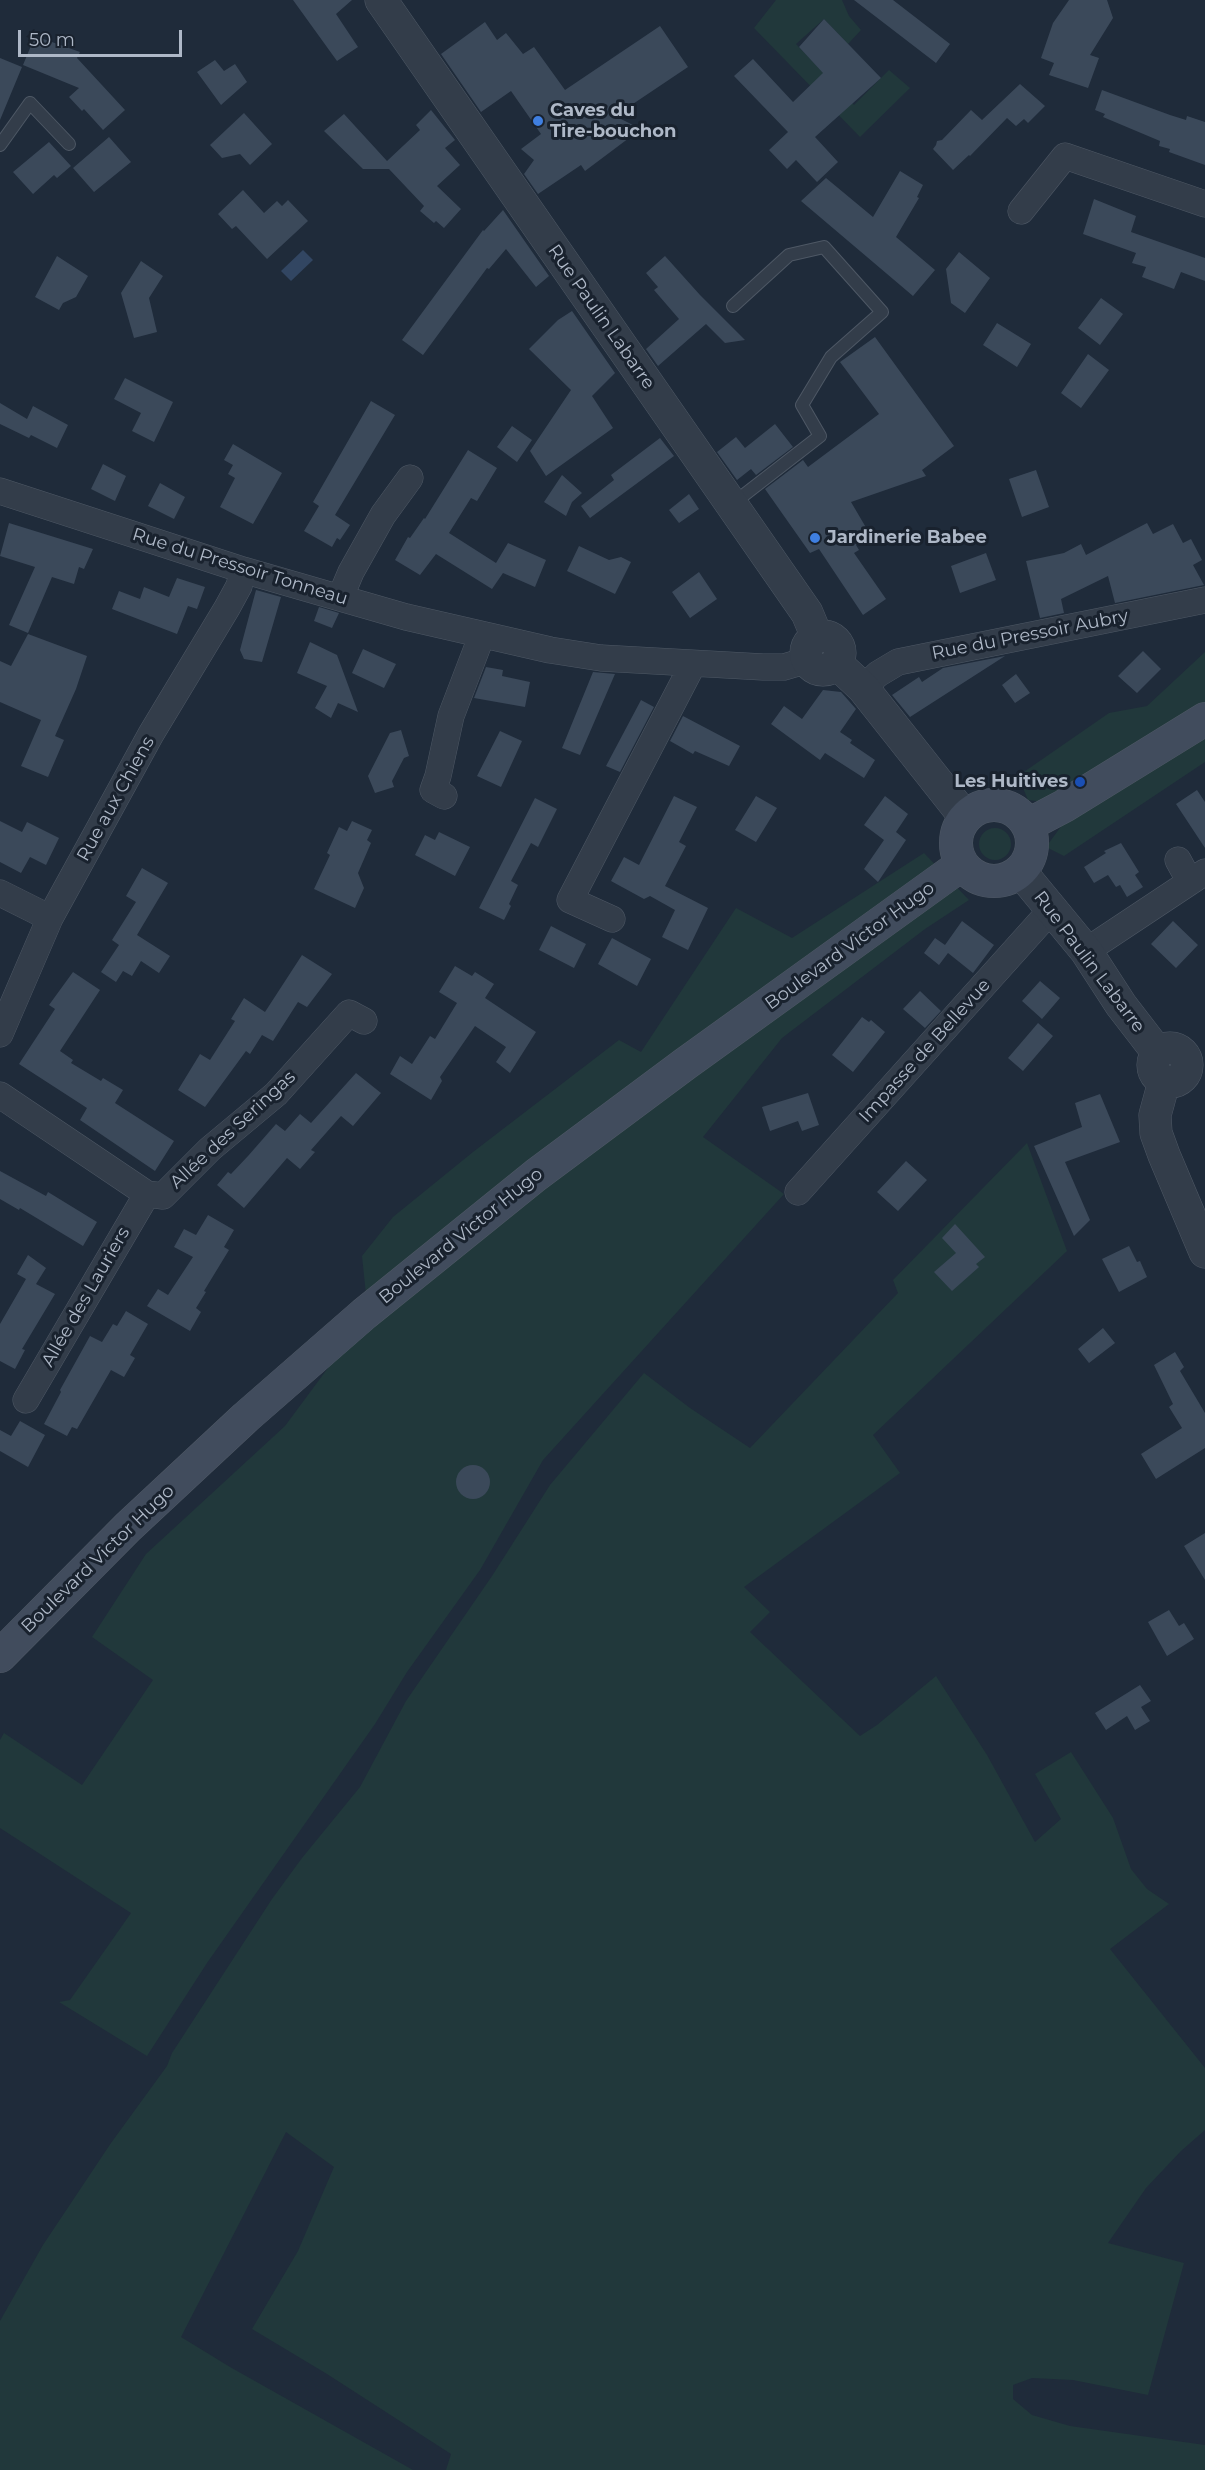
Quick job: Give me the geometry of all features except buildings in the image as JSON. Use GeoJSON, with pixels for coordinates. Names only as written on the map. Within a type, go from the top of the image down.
{"type":"FeatureCollection","features":[{"type":"Feature","properties":{"kind":"main road"},"geometry":{"type":"LineString","coordinates":[[1028,825],[1064,806],[1205,719]]}},
{"type":"Feature","properties":{"kind":"main road"},"geometry":{"type":"LineString","coordinates":[[1003,806],[1018,813],[1028,825],[1032,844],[1029,860],[1020,871],[1002,881],[984,881],[972,876],[961,865],[956,854],[955,840],[965,817],[982,807],[1003,806]]}},
{"type":"Feature","properties":{"kind":"main road","name":"Boulevard Victor Hugo"},"geometry":{"type":"LineString","coordinates":[[0,1656],[128,1527],[246,1417],[363,1314],[545,1168],[961,865]]}},
{"type":"Feature","properties":{"kind":"street","name":"Rue Paulin Labarre"},"geometry":{"type":"LineString","coordinates":[[381,0],[730,506],[807,613],[821,653],[863,688],[965,817]]}},
{"type":"Feature","properties":{"kind":"street"},"geometry":{"type":"LineString","coordinates":[[1021,211],[1065,156],[1205,204]]}},
{"type":"Feature","properties":{"kind":"street"},"geometry":{"type":"LineString","coordinates":[[340,598],[351,572],[383,515],[410,478]]}},
{"type":"Feature","properties":{"kind":"street","name":"Rue du Pressoir Tonneau"},"geometry":{"type":"LineString","coordinates":[[0,491],[243,570],[482,635],[601,658],[693,664],[784,667],[821,653]]}},
{"type":"Feature","properties":{"kind":"street","name":"Rue aux Chiens"},"geometry":{"type":"LineString","coordinates":[[2,1027],[50,918],[151,734],[227,608],[239,586],[243,570]]}},
{"type":"Feature","properties":{"kind":"street","name":"Rue du Pressoir Aubry"},"geometry":{"type":"LineString","coordinates":[[863,688],[878,674],[898,662],[1205,600]]}},
{"type":"Feature","properties":{"kind":"street"},"geometry":{"type":"LineString","coordinates":[[444,796],[433,790],[452,716],[482,635]]}},
{"type":"Feature","properties":{"kind":"street"},"geometry":{"type":"LineString","coordinates":[[612,919],[570,900],[693,664]]}},
{"type":"Feature","properties":{"kind":"street","name":"Rue Paulin Labarre"},"geometry":{"type":"LineString","coordinates":[[1020,871],[1086,951],[1121,1005],[1178,1065],[1155,1115],[1156,1132],[1205,1252]]}},
{"type":"Feature","properties":{"kind":"street"},"geometry":{"type":"LineString","coordinates":[[1086,951],[1191,871]]}},
{"type":"Feature","properties":{"kind":"street"},"geometry":{"type":"LineString","coordinates":[[0,893],[50,918]]}},
{"type":"Feature","properties":{"kind":"street","name":"Impasse de Bellevue"},"geometry":{"type":"LineString","coordinates":[[798,1192],[1052,909]]}},
{"type":"Feature","properties":{"kind":"street","name":"Allée des Seringas"},"geometry":{"type":"LineString","coordinates":[[0,1095],[147,1194],[163,1196],[210,1149],[276,1094],[349,1013],[364,1021]]}},
{"type":"Feature","properties":{"kind":"street","name":"Allée des Lauriers"},"geometry":{"type":"LineString","coordinates":[[26,1400],[147,1194]]}},
{"type":"Feature","properties":{"kind":"lane"},"geometry":{"type":"LineString","coordinates":[[0,145],[30,103],[69,144]]}},
{"type":"Feature","properties":{"kind":"lane"},"geometry":{"type":"LineString","coordinates":[[730,506],[820,436],[802,405],[831,357],[882,312],[824,247],[789,255],[733,306]]}},
{"type":"Feature","properties":{"kind":"green space"},"geometry":{"type":"Polygon","coordinates":[[[776,0],[842,0],[849,16],[861,30],[848,44],[824,19],[796,44],[854,105],[889,70],[910,88],[860,137],[754,28],[776,0]]]}},
{"type":"Feature","properties":{"kind":"green space"},"geometry":{"type":"Polygon","coordinates":[[[1205,652],[1205,706],[1044,802],[1028,800],[1018,776],[1109,713],[1147,706],[1205,652]]]}},
{"type":"Feature","properties":{"kind":"green space"},"geometry":{"type":"Polygon","coordinates":[[[1205,731],[1205,762],[1064,856],[1046,847],[1065,821],[1205,731]]]}},
{"type":"Feature","properties":{"kind":"green space"},"geometry":{"type":"Polygon","coordinates":[[[995,828],[1006,833],[1011,844],[1006,855],[995,860],[984,855],[979,844],[984,833],[995,828]]]}},
{"type":"Feature","properties":{"kind":"green space"},"geometry":{"type":"Polygon","coordinates":[[[924,853],[969,900],[925,929],[782,1038],[703,1137],[784,1194],[543,1460],[480,1570],[207,1963],[147,2056],[59,2002],[70,2000],[131,1913],[0,1828],[0,1740],[4,1733],[82,1785],[153,1680],[92,1637],[146,1554],[285,1426],[368,1314],[362,1256],[393,1217],[473,1152],[619,1040],[641,1052],[736,908],[792,938],[924,853]]]}},
{"type":"Feature","properties":{"kind":"green space"},"geometry":{"type":"Polygon","coordinates":[[[1027,1143],[1067,1251],[873,1435],[900,1473],[744,1587],[770,1612],[750,1632],[860,1736],[877,1725],[936,1676],[987,1755],[1035,1842],[1061,1819],[1035,1774],[1071,1752],[1113,1818],[1131,1869],[1147,1889],[1169,1904],[1110,1949],[1205,2068],[1205,2130],[1181,2151],[1146,2188],[1108,2243],[1184,2263],[1148,2395],[1073,2380],[1032,2378],[1013,2385],[1013,2399],[1032,2415],[1070,2426],[1205,2445],[1205,2470],[446,2470],[451,2454],[252,2329],[298,2251],[334,2167],[286,2132],[181,2337],[413,2470],[0,2470],[0,2321],[43,2245],[111,2143],[167,2066],[172,2053],[272,1899],[360,1787],[406,1701],[492,1576],[550,1485],[644,1373],[690,1408],[750,1448],[898,1293],[893,1280],[1027,1143]]]}},
{"type":"Feature","properties":{"kind":"water"},"geometry":{"type":"Polygon","coordinates":[[[303,250],[313,260],[291,281],[281,271],[303,250]]]}},
{"type":"Feature","properties":{"kind":"place","name":"Caves du Tire-bouchon"},"geometry":{"type":"Point","coordinates":[538,121]}},
{"type":"Feature","properties":{"kind":"place","name":"Jardinerie Babee"},"geometry":{"type":"Point","coordinates":[815,538]}},
{"type":"Feature","properties":{"kind":"place","name":"Les Huitives"},"geometry":{"type":"Point","coordinates":[1080,782]}}]}
